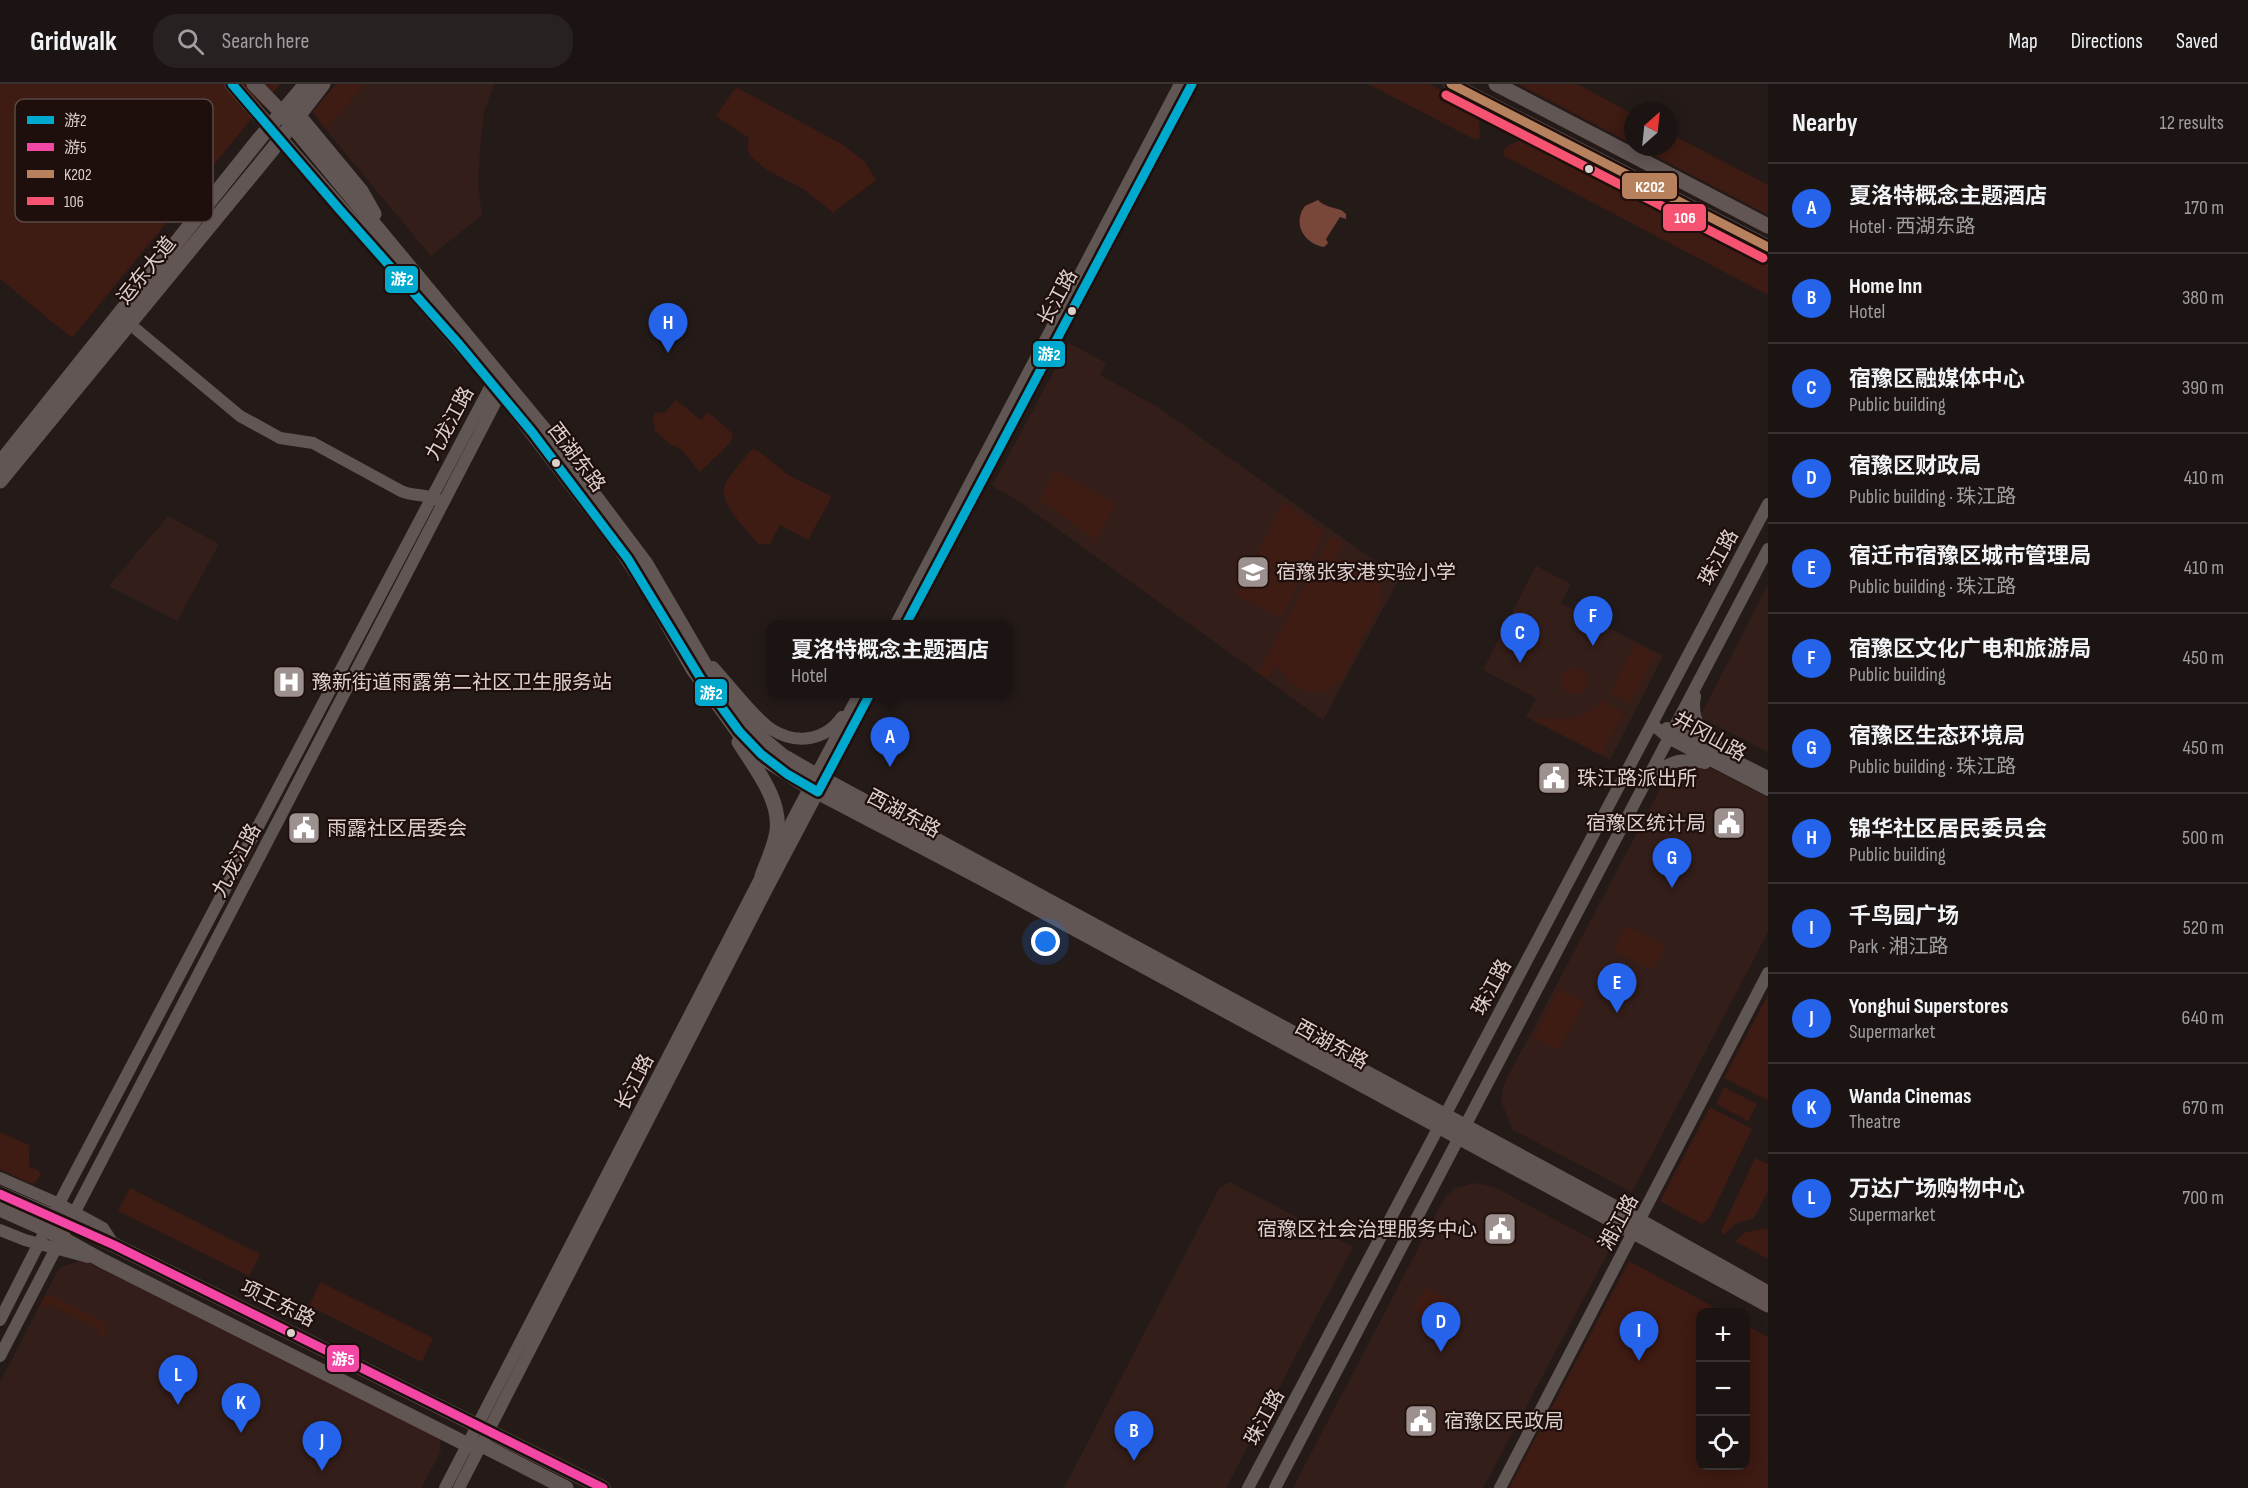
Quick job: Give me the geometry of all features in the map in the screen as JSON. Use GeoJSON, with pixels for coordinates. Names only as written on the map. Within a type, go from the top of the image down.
{"type":"FeatureCollection","features":[{"type":"Feature","properties":{"kind":"main road","name":"西湖东路"},"geometry":{"type":"LineString","coordinates":[[232,84],[280,140],[552,439],[657,581],[706,667],[755,733],[817,784]]}},
{"type":"Feature","properties":{"kind":"main road","name":"西湖东路"},"geometry":{"type":"LineString","coordinates":[[254,84],[290,117],[499,382],[619,546],[650,594],[693,669],[739,733],[769,762],[817,784],[1637,1226],[1768,1293]]}},
{"type":"Feature","properties":{"kind":"main road","name":"运东大道"},"geometry":{"type":"LineString","coordinates":[[213,222],[280,140],[306,84]]}},
{"type":"Feature","properties":{"kind":"main road","name":"运东大道"},"geometry":{"type":"LineString","coordinates":[[213,197],[269,127],[290,117],[323,84]]}},
{"type":"Feature","properties":{"kind":"main road"},"geometry":{"type":"LineString","coordinates":[[1451,84],[1768,247]]}},
{"type":"Feature","properties":{"kind":"main road"},"geometry":{"type":"LineString","coordinates":[[1496,84],[1768,226]]}},
{"type":"Feature","properties":{"kind":"main road","name":"运东大道"},"geometry":{"type":"LineString","coordinates":[[0,463],[193,222]]}},
{"type":"Feature","properties":{"kind":"main road","name":"运东大道"},"geometry":{"type":"LineString","coordinates":[[0,481],[213,222]]}},
{"type":"Feature","properties":{"kind":"main road"},"geometry":{"type":"LineString","coordinates":[[693,669],[765,784],[774,806],[777,833],[762,876]]}},
{"type":"Feature","properties":{"kind":"main road"},"geometry":{"type":"LineString","coordinates":[[0,1194],[27,1213]]}},
{"type":"Feature","properties":{"kind":"main road"},"geometry":{"type":"LineString","coordinates":[[0,1209],[27,1213]]}},
{"type":"Feature","properties":{"kind":"main road","name":"项王东路"},"geometry":{"type":"LineString","coordinates":[[27,1213],[53,1217],[65,1230],[103,1261],[479,1437],[603,1488]]}},
{"type":"Feature","properties":{"kind":"main road","name":"西湖东路"},"geometry":{"type":"LineString","coordinates":[[1637,1226],[1768,1305]]}},
{"type":"Feature","properties":{"kind":"main road","name":"项王东路"},"geometry":{"type":"LineString","coordinates":[[65,1230],[114,1245],[479,1437],[566,1488]]}},
{"type":"Feature","properties":{"kind":"street","name":"长江路"},"geometry":{"type":"LineString","coordinates":[[898,620],[1180,84]]}},
{"type":"Feature","properties":{"kind":"street","name":"长江路"},"geometry":{"type":"LineString","coordinates":[[908,620],[1192,84]]}},
{"type":"Feature","properties":{"kind":"street"},"geometry":{"type":"LineString","coordinates":[[137,330],[218,400],[261,428],[280,438],[313,443],[408,494],[424,494],[438,500]]}},
{"type":"Feature","properties":{"kind":"street","name":"九龙江路"},"geometry":{"type":"LineString","coordinates":[[0,1356],[499,382]]}},
{"type":"Feature","properties":{"kind":"street","name":"九龙江路"},"geometry":{"type":"LineString","coordinates":[[0,1320],[438,500]]}},
{"type":"Feature","properties":{"kind":"street","name":"珠江路"},"geometry":{"type":"LineString","coordinates":[[1248,1488],[1768,504]]}},
{"type":"Feature","properties":{"kind":"street","name":"珠江路"},"geometry":{"type":"LineString","coordinates":[[1275,1488],[1768,549]]}},
{"type":"Feature","properties":{"kind":"street"},"geometry":{"type":"LineString","coordinates":[[691,641],[765,724],[772,730],[789,737],[814,738],[830,730],[840,720],[855,698]]}},
{"type":"Feature","properties":{"kind":"street"},"geometry":{"type":"LineString","coordinates":[[1696,687],[1694,711],[1708,739],[1760,777]]}},
{"type":"Feature","properties":{"kind":"street","name":"长江路"},"geometry":{"type":"LineString","coordinates":[[445,1488],[479,1437],[817,784],[856,698]]}},
{"type":"Feature","properties":{"kind":"street","name":"长江路"},"geometry":{"type":"LineString","coordinates":[[459,1488],[479,1437],[762,876],[867,698]]}},
{"type":"Feature","properties":{"kind":"street","name":"井冈山路"},"geometry":{"type":"LineString","coordinates":[[1652,724],[1760,777],[1768,790]]}},
{"type":"Feature","properties":{"kind":"street"},"geometry":{"type":"LineString","coordinates":[[1642,792],[1660,770],[1675,761],[1685,759],[1760,777]]}},
{"type":"Feature","properties":{"kind":"street","name":"湘江路"},"geometry":{"type":"LineString","coordinates":[[1500,1488],[1768,973]]}},
{"type":"Feature","properties":{"kind":"street"},"geometry":{"type":"LineString","coordinates":[[0,1178],[53,1217]]}},
{"type":"Feature","properties":{"kind":"street"},"geometry":{"type":"LineString","coordinates":[[0,1230],[40,1244],[65,1230]]}},
{"type":"Feature","properties":{"kind":"shaded area"},"geometry":{"type":"Polygon","coordinates":[[[0,84],[280,84],[213,166],[213,99],[15,99],[15,222],[167,222],[72,338],[0,279],[0,84]]]}},
{"type":"Feature","properties":{"kind":"shaded area"},"geometry":{"type":"Polygon","coordinates":[[[336,84],[365,84],[326,130],[313,111],[336,84]]]}},
{"type":"Feature","properties":{"kind":"shaded area"},"geometry":{"type":"Polygon","coordinates":[[[365,84],[494,84],[484,112],[480,151],[478,183],[482,215],[431,256],[326,130],[365,84]]]}},
{"type":"Feature","properties":{"kind":"shaded area"},"geometry":{"type":"Polygon","coordinates":[[[1368,84],[1429,84],[1475,108],[1479,120],[1480,138],[1476,140],[1368,84]]]}},
{"type":"Feature","properties":{"kind":"shaded area"},"geometry":{"type":"Polygon","coordinates":[[[1518,84],[1577,84],[1624,109],[1624,139],[1518,84]]]}},
{"type":"Feature","properties":{"kind":"shaded area"},"geometry":{"type":"Polygon","coordinates":[[[736,87],[845,146],[865,162],[876,180],[833,213],[805,190],[767,170],[751,157],[747,148],[749,138],[716,116],[736,87]]]}},
{"type":"Feature","properties":{"kind":"shaded area"},"geometry":{"type":"Polygon","coordinates":[[[1526,138],[1768,263],[1768,295],[1504,156],[1503,150],[1526,138]]]}},
{"type":"Feature","properties":{"kind":"shaded area"},"geometry":{"type":"Polygon","coordinates":[[[1678,138],[1768,185],[1768,215],[1655,156],[1678,156],[1678,138]]]}},
{"type":"Feature","properties":{"kind":"shaded area"},"geometry":{"type":"Polygon","coordinates":[[[1318,200],[1346,214],[1346,219],[1340,217],[1326,239],[1328,243],[1324,247],[1311,242],[1300,226],[1301,213],[1305,206],[1318,200]]]}},
{"type":"Feature","properties":{"kind":"shaded area","name":"宿豫张家港实验小学"},"geometry":{"type":"Polygon","coordinates":[[[1069,343],[1106,363],[1100,375],[1159,408],[1378,563],[1398,581],[1323,720],[1017,500],[992,486],[1069,343]]]}},
{"type":"Feature","properties":{"kind":"shaded area"},"geometry":{"type":"Polygon","coordinates":[[[676,400],[701,420],[708,412],[733,434],[730,443],[700,472],[682,450],[668,443],[655,431],[653,416],[656,412],[664,413],[676,400]]]}},
{"type":"Feature","properties":{"kind":"shaded area"},"geometry":{"type":"Polygon","coordinates":[[[754,449],[788,475],[831,498],[808,540],[780,525],[770,544],[758,544],[729,508],[725,500],[725,485],[736,468],[754,449]]]}},
{"type":"Feature","properties":{"kind":"shaded area"},"geometry":{"type":"Polygon","coordinates":[[[1055,470],[1116,504],[1093,545],[1090,544],[1093,539],[1043,501],[1038,504],[1055,470]]]}},
{"type":"Feature","properties":{"kind":"shaded area"},"geometry":{"type":"Polygon","coordinates":[[[1284,502],[1325,533],[1281,618],[1236,595],[1284,502]]]}},
{"type":"Feature","properties":{"kind":"shaded area"},"geometry":{"type":"Polygon","coordinates":[[[168,516],[219,544],[177,621],[109,586],[168,516]]]}},
{"type":"Feature","properties":{"kind":"shaded area"},"geometry":{"type":"Polygon","coordinates":[[[1331,536],[1343,542],[1335,558],[1354,560],[1365,567],[1379,584],[1382,597],[1377,613],[1343,677],[1322,692],[1313,692],[1295,686],[1281,672],[1276,663],[1268,679],[1258,673],[1331,536]]]}},
{"type":"Feature","properties":{"kind":"shaded area"},"geometry":{"type":"Polygon","coordinates":[[[1536,566],[1571,584],[1561,603],[1663,656],[1610,760],[1526,717],[1536,698],[1483,670],[1536,566]]]}},
{"type":"Feature","properties":{"kind":"shaded area"},"geometry":{"type":"Polygon","coordinates":[[[1768,584],[1768,752],[1700,717],[1768,584]]]}},
{"type":"Feature","properties":{"kind":"shaded area"},"geometry":{"type":"Polygon","coordinates":[[[1635,644],[1655,654],[1630,703],[1610,693],[1635,644]]]}},
{"type":"Feature","properties":{"kind":"shaded area"},"geometry":{"type":"Polygon","coordinates":[[[1574,668],[1583,672],[1587,681],[1583,690],[1574,694],[1565,690],[1561,681],[1565,672],[1574,668]]]}},
{"type":"Feature","properties":{"kind":"shaded area"},"geometry":{"type":"Polygon","coordinates":[[[1602,701],[1624,713],[1601,755],[1536,721],[1538,717],[1564,719],[1581,716],[1602,701]]]}},
{"type":"Feature","properties":{"kind":"shaded area"},"geometry":{"type":"Polygon","coordinates":[[[1703,764],[1768,798],[1768,932],[1632,1192],[1513,1130],[1501,1101],[1504,1084],[1664,782],[1669,775],[1682,766],[1703,764]]]}},
{"type":"Feature","properties":{"kind":"shaded area"},"geometry":{"type":"Polygon","coordinates":[[[1626,926],[1665,945],[1652,970],[1614,951],[1626,926]]]}},
{"type":"Feature","properties":{"kind":"shaded area"},"geometry":{"type":"Polygon","coordinates":[[[1559,989],[1584,1002],[1558,1050],[1533,1037],[1559,989]]]}},
{"type":"Feature","properties":{"kind":"shaded area"},"geometry":{"type":"Polygon","coordinates":[[[1768,995],[1768,1098],[1767,1100],[1724,1078],[1768,995]]]}},
{"type":"Feature","properties":{"kind":"shaded area"},"geometry":{"type":"Polygon","coordinates":[[[1724,1087],[1757,1104],[1748,1121],[1716,1104],[1724,1087]]]}},
{"type":"Feature","properties":{"kind":"shaded area"},"geometry":{"type":"Polygon","coordinates":[[[1710,1107],[1752,1129],[1709,1219],[1702,1224],[1660,1201],[1710,1107]]]}},
{"type":"Feature","properties":{"kind":"shaded area"},"geometry":{"type":"Polygon","coordinates":[[[0,1132],[29,1145],[29,1167],[38,1170],[41,1175],[35,1183],[29,1183],[0,1169],[0,1132]]]}},
{"type":"Feature","properties":{"kind":"shaded area"},"geometry":{"type":"Polygon","coordinates":[[[1755,1158],[1768,1164],[1768,1190],[1754,1218],[1737,1223],[1724,1235],[1721,1231],[1755,1158]]]}},
{"type":"Feature","properties":{"kind":"shaded area"},"geometry":{"type":"Polygon","coordinates":[[[1230,1182],[1353,1247],[1226,1488],[1064,1488],[1220,1187],[1230,1182]]]}},
{"type":"Feature","properties":{"kind":"shaded area"},"geometry":{"type":"Polygon","coordinates":[[[1475,1183],[1494,1187],[1610,1249],[1483,1488],[1293,1488],[1445,1197],[1455,1188],[1475,1183]]]}},
{"type":"Feature","properties":{"kind":"shaded area"},"geometry":{"type":"Polygon","coordinates":[[[130,1188],[260,1254],[249,1276],[118,1211],[130,1188]]]}},
{"type":"Feature","properties":{"kind":"shaded area"},"geometry":{"type":"Polygon","coordinates":[[[1768,1228],[1768,1259],[1735,1241],[1746,1232],[1768,1228]]]}},
{"type":"Feature","properties":{"kind":"shaded area"},"geometry":{"type":"Polygon","coordinates":[[[80,1261],[89,1263],[439,1439],[441,1451],[421,1488],[0,1488],[0,1382],[56,1274],[61,1267],[80,1261]]]}},
{"type":"Feature","properties":{"kind":"shaded area"},"geometry":{"type":"Polygon","coordinates":[[[1629,1261],[1716,1308],[1696,1308],[1696,1470],[1750,1470],[1750,1327],[1768,1337],[1768,1488],[1509,1488],[1629,1261]]]}},
{"type":"Feature","properties":{"kind":"shaded area"},"geometry":{"type":"Polygon","coordinates":[[[320,1282],[433,1338],[422,1362],[309,1306],[320,1282]]]}},
{"type":"Feature","properties":{"kind":"shaded area"},"geometry":{"type":"Polygon","coordinates":[[[1426,1287],[1454,1303],[1441,1326],[1413,1310],[1426,1287]]]}},
{"type":"Feature","properties":{"kind":"shaded area"},"geometry":{"type":"Polygon","coordinates":[[[50,1295],[104,1322],[107,1329],[104,1337],[98,1334],[100,1330],[49,1304],[46,1308],[40,1305],[45,1296],[50,1295]]]}},
{"type":"Feature","properties":{"kind":"transit line","name":"游2"},"geometry":{"type":"LineString","coordinates":[[232,84],[458,343],[532,432],[628,559],[701,679],[739,731],[761,754],[787,774],[818,792],[868,698]]}},
{"type":"Feature","properties":{"kind":"transit line","name":"游2"},"geometry":{"type":"LineString","coordinates":[[908,620],[1192,84]]}},
{"type":"Feature","properties":{"kind":"transit line","name":"K202"},"geometry":{"type":"LineString","coordinates":[[1451,84],[1768,247]]}},
{"type":"Feature","properties":{"kind":"transit line","name":"106"},"geometry":{"type":"LineString","coordinates":[[1446,95],[1763,258]]}},
{"type":"Feature","properties":{"kind":"transit line","name":"游5"},"geometry":{"type":"LineString","coordinates":[[0,1194],[114,1245],[603,1488]]}},
{"type":"Feature","properties":{"kind":"place","name":"锦华社区居民委员会"},"geometry":{"type":"Point","coordinates":[668,353]}},
{"type":"Feature","properties":{"kind":"place","name":"宿豫张家港实验小学"},"geometry":{"type":"Point","coordinates":[1253,572]}},
{"type":"Feature","properties":{"kind":"place","name":"宿豫区文化广电和旅游局"},"geometry":{"type":"Point","coordinates":[1593,646]}},
{"type":"Feature","properties":{"kind":"place","name":"宿豫区融媒体中心"},"geometry":{"type":"Point","coordinates":[1520,663]}},
{"type":"Feature","properties":{"kind":"place","name":"豫新街道雨露第二社区卫生服务站"},"geometry":{"type":"Point","coordinates":[289,682]}},
{"type":"Feature","properties":{"kind":"place","name":"夏洛特概念主题酒店"},"geometry":{"type":"Point","coordinates":[890,767]}},
{"type":"Feature","properties":{"kind":"place","name":"珠江路派出所"},"geometry":{"type":"Point","coordinates":[1554,778]}},
{"type":"Feature","properties":{"kind":"place","name":"宿豫区统计局"},"geometry":{"type":"Point","coordinates":[1729,823]}},
{"type":"Feature","properties":{"kind":"place","name":"雨露社区居委会"},"geometry":{"type":"Point","coordinates":[304,828]}},
{"type":"Feature","properties":{"kind":"place","name":"宿豫区生态环境局"},"geometry":{"type":"Point","coordinates":[1672,888]}},
{"type":"Feature","properties":{"kind":"place","name":"宿迁市宿豫区城市管理局"},"geometry":{"type":"Point","coordinates":[1617,1013]}},
{"type":"Feature","properties":{"kind":"place","name":"宿豫区社会治理服务中心"},"geometry":{"type":"Point","coordinates":[1500,1229]}},
{"type":"Feature","properties":{"kind":"place","name":"宿豫区财政局"},"geometry":{"type":"Point","coordinates":[1441,1352]}},
{"type":"Feature","properties":{"kind":"place","name":"千鸟园广场"},"geometry":{"type":"Point","coordinates":[1639,1361]}},
{"type":"Feature","properties":{"kind":"place","name":"万达广场购物中心"},"geometry":{"type":"Point","coordinates":[178,1405]}},
{"type":"Feature","properties":{"kind":"place","name":"宿豫区民政局"},"geometry":{"type":"Point","coordinates":[1421,1421]}},
{"type":"Feature","properties":{"kind":"place","name":"Wanda Cinemas"},"geometry":{"type":"Point","coordinates":[241,1433]}},
{"type":"Feature","properties":{"kind":"place","name":"Home Inn"},"geometry":{"type":"Point","coordinates":[1134,1461]}},
{"type":"Feature","properties":{"kind":"place","name":"Yonghui Superstores"},"geometry":{"type":"Point","coordinates":[322,1471]}}]}
